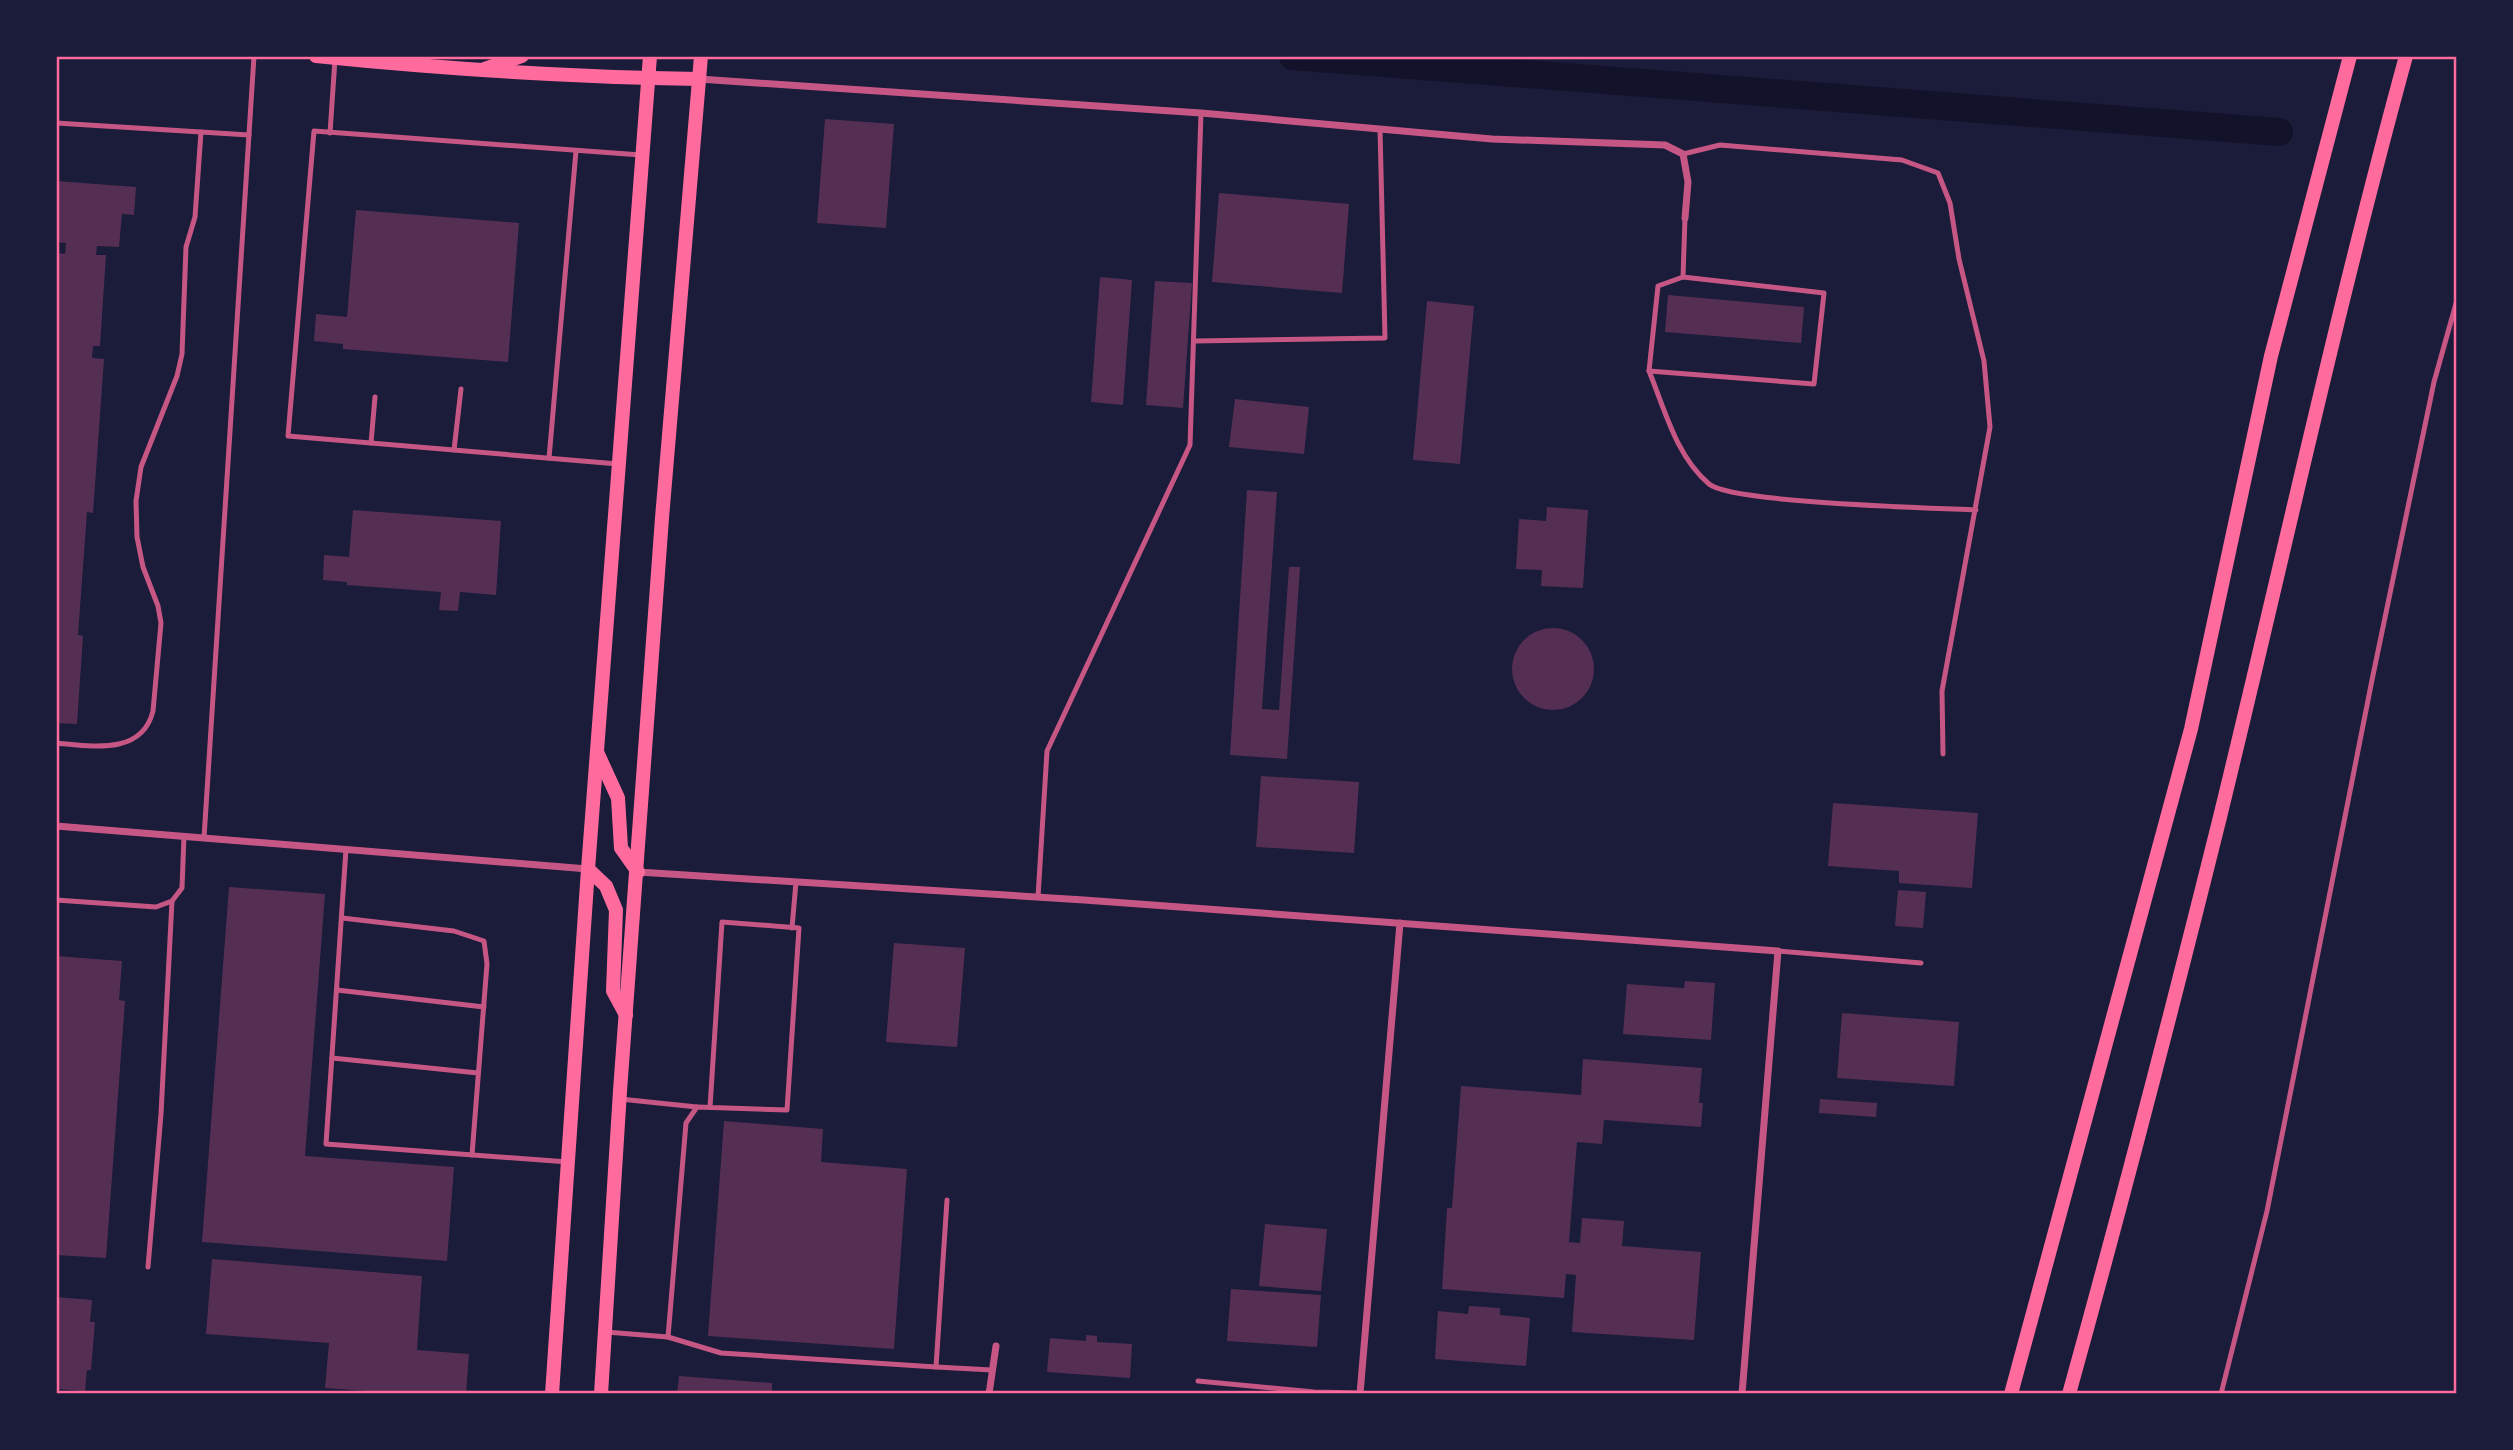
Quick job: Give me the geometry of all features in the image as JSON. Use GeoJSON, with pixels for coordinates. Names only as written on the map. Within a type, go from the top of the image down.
{"type":"FeatureCollection","features":[{"type":"Feature","properties":{"kind":"main road"},"geometry":{"type":"LineString","coordinates":[[316,56],[476,71],[699,79]]}},
{"type":"Feature","properties":{"kind":"main road"},"geometry":{"type":"LineString","coordinates":[[476,71],[522,56]]}},
{"type":"Feature","properties":{"kind":"main road"},"geometry":{"type":"LineString","coordinates":[[552,1394],[588,869],[650,56]]}},
{"type":"Feature","properties":{"kind":"main road"},"geometry":{"type":"LineString","coordinates":[[601,1394],[666,477],[701,56]]}},
{"type":"Feature","properties":{"kind":"main road"},"geometry":{"type":"LineString","coordinates":[[2011,1394],[2191,729],[2271,356],[2350,56]]}},
{"type":"Feature","properties":{"kind":"main road"},"geometry":{"type":"LineString","coordinates":[[2069,1394],[2219,820],[2368,197],[2406,56]]}},
{"type":"Feature","properties":{"kind":"main road"},"geometry":{"type":"LineString","coordinates":[[597,750],[618,798],[621,848],[638,872]]}},
{"type":"Feature","properties":{"kind":"main road"},"geometry":{"type":"LineString","coordinates":[[588,869],[606,886],[616,910],[613,991],[626,1016]]}},
{"type":"Feature","properties":{"kind":"street"},"geometry":{"type":"LineString","coordinates":[[699,79],[1201,113],[1492,139],[1665,145],[1683,154],[1688,181],[1685,218]]}},
{"type":"Feature","properties":{"kind":"street"},"geometry":{"type":"LineString","coordinates":[[56,826],[588,869]]}},
{"type":"Feature","properties":{"kind":"street"},"geometry":{"type":"LineString","coordinates":[[638,872],[1400,922],[1778,951],[1742,1394]]}},
{"type":"Feature","properties":{"kind":"street"},"geometry":{"type":"LineString","coordinates":[[1360,1393],[1400,922]]}},
{"type":"Feature","properties":{"kind":"street"},"geometry":{"type":"LineString","coordinates":[[989,1394],[996,1346]]}},
{"type":"Feature","properties":{"kind":"lane"},"geometry":{"type":"LineString","coordinates":[[204,838],[254,56]]}},
{"type":"Feature","properties":{"kind":"lane"},"geometry":{"type":"LineString","coordinates":[[330,133],[335,58]]}},
{"type":"Feature","properties":{"kind":"lane"},"geometry":{"type":"LineString","coordinates":[[1038,897],[1046,751],[1191,444],[1201,113]]}},
{"type":"Feature","properties":{"kind":"lane"},"geometry":{"type":"LineString","coordinates":[[56,123],[249,135]]}},
{"type":"Feature","properties":{"kind":"lane"},"geometry":{"type":"LineString","coordinates":[[1195,341],[1385,338],[1380,129]]}},
{"type":"Feature","properties":{"kind":"lane"},"geometry":{"type":"LineString","coordinates":[[618,464],[288,436],[314,131],[641,155]]}},
{"type":"Feature","properties":{"kind":"lane"},"geometry":{"type":"LineString","coordinates":[[56,743],[100,747],[128,742],[150,724],[162,623],[143,567],[137,537],[136,500],[141,467],[177,376],[182,355],[186,247],[195,217],[201,132]]}},
{"type":"Feature","properties":{"kind":"lane"},"geometry":{"type":"LineString","coordinates":[[1683,154],[1720,145],[1902,160],[1938,173],[1950,203],[1959,259],[1984,361],[1990,427],[1942,691],[1943,754]]}},
{"type":"Feature","properties":{"kind":"lane"},"geometry":{"type":"LineString","coordinates":[[549,458],[576,151]]}},
{"type":"Feature","properties":{"kind":"lane"},"geometry":{"type":"LineString","coordinates":[[1683,277],[1685,218]]}},
{"type":"Feature","properties":{"kind":"lane"},"geometry":{"type":"LineString","coordinates":[[1649,372],[1814,384],[1824,293],[1683,277],[1658,286],[1649,372],[1678,444],[1691,466],[1712,487],[1755,497],[1976,510]]}},
{"type":"Feature","properties":{"kind":"lane"},"geometry":{"type":"LineString","coordinates":[[2221,1394],[2267,1212],[2377,653],[2434,382],[2457,300]]}},
{"type":"Feature","properties":{"kind":"lane"},"geometry":{"type":"LineString","coordinates":[[454,450],[460,389]]}},
{"type":"Feature","properties":{"kind":"lane"},"geometry":{"type":"LineString","coordinates":[[371,443],[375,397]]}},
{"type":"Feature","properties":{"kind":"lane"},"geometry":{"type":"LineString","coordinates":[[56,900],[156,907],[172,901],[182,888],[184,836]]}},
{"type":"Feature","properties":{"kind":"lane"},"geometry":{"type":"LineString","coordinates":[[346,849],[326,1144],[568,1162]]}},
{"type":"Feature","properties":{"kind":"lane"},"geometry":{"type":"LineString","coordinates":[[792,928],[796,882]]}},
{"type":"Feature","properties":{"kind":"lane"},"geometry":{"type":"LineString","coordinates":[[148,1267],[161,1114],[172,901]]}},
{"type":"Feature","properties":{"kind":"lane"},"geometry":{"type":"LineString","coordinates":[[342,918],[454,931],[484,941],[487,964],[472,1154]]}},
{"type":"Feature","properties":{"kind":"lane"},"geometry":{"type":"LineString","coordinates":[[620,1099],[697,1107],[787,1110],[799,928],[722,922],[710,1107]]}},
{"type":"Feature","properties":{"kind":"lane"},"geometry":{"type":"LineString","coordinates":[[1778,951],[1921,963]]}},
{"type":"Feature","properties":{"kind":"lane"},"geometry":{"type":"LineString","coordinates":[[337,990],[484,1007]]}},
{"type":"Feature","properties":{"kind":"lane"},"geometry":{"type":"LineString","coordinates":[[332,1058],[478,1073]]}},
{"type":"Feature","properties":{"kind":"lane"},"geometry":{"type":"LineString","coordinates":[[668,1337],[686,1123],[697,1107]]}},
{"type":"Feature","properties":{"kind":"lane"},"geometry":{"type":"LineString","coordinates":[[936,1367],[947,1200]]}},
{"type":"Feature","properties":{"kind":"lane"},"geometry":{"type":"LineString","coordinates":[[606,1332],[668,1337],[721,1353],[992,1370]]}},
{"type":"Feature","properties":{"kind":"lane"},"geometry":{"type":"LineString","coordinates":[[1198,1381],[1314,1392],[1360,1393]]}},
{"type":"Feature","properties":{"kind":"building"},"geometry":{"type":"Polygon","coordinates":[[[825,119],[894,124],[886,228],[817,223],[825,119]]]}},
{"type":"Feature","properties":{"kind":"building"},"geometry":{"type":"Polygon","coordinates":[[[56,181],[136,187],[134,215],[122,214],[119,247],[97,246],[96,255],[106,255],[100,346],[93,346],[92,358],[104,359],[93,513],[87,512],[78,635],[83,636],[77,724],[56,723],[56,253],[65,254],[66,243],[56,242],[56,181]]]}},
{"type":"Feature","properties":{"kind":"building"},"geometry":{"type":"Polygon","coordinates":[[[1219,193],[1349,204],[1342,293],[1212,282],[1219,193]]]}},
{"type":"Feature","properties":{"kind":"building"},"geometry":{"type":"Polygon","coordinates":[[[356,210],[519,223],[508,362],[343,349],[343,344],[314,341],[316,314],[347,317],[356,210]]]}},
{"type":"Feature","properties":{"kind":"building"},"geometry":{"type":"Polygon","coordinates":[[[1100,277],[1132,280],[1123,405],[1091,402],[1100,277]]]}},
{"type":"Feature","properties":{"kind":"building"},"geometry":{"type":"Polygon","coordinates":[[[1155,281],[1192,283],[1183,408],[1146,405],[1155,281]]]}},
{"type":"Feature","properties":{"kind":"building"},"geometry":{"type":"Polygon","coordinates":[[[1668,295],[1804,307],[1801,343],[1665,332],[1668,295]]]}},
{"type":"Feature","properties":{"kind":"building"},"geometry":{"type":"Polygon","coordinates":[[[1427,301],[1474,306],[1460,464],[1413,460],[1427,301]]]}},
{"type":"Feature","properties":{"kind":"building"},"geometry":{"type":"Polygon","coordinates":[[[1235,399],[1309,407],[1304,454],[1229,447],[1235,399]]]}},
{"type":"Feature","properties":{"kind":"building"},"geometry":{"type":"Polygon","coordinates":[[[1247,490],[1277,492],[1262,709],[1279,710],[1289,567],[1300,567],[1287,759],[1230,755],[1247,490]]]}},
{"type":"Feature","properties":{"kind":"building"},"geometry":{"type":"Polygon","coordinates":[[[1547,507],[1588,510],[1583,588],[1541,586],[1542,570],[1516,569],[1519,519],[1546,521],[1547,507]]]}},
{"type":"Feature","properties":{"kind":"building"},"geometry":{"type":"Polygon","coordinates":[[[353,510],[501,521],[496,595],[460,592],[458,611],[439,610],[441,592],[347,585],[347,582],[323,580],[324,555],[349,557],[353,510]]]}},
{"type":"Feature","properties":{"kind":"building"},"geometry":{"type":"Polygon","coordinates":[[[1553,628],[1569,631],[1582,640],[1591,653],[1594,669],[1591,685],[1582,698],[1569,707],[1553,710],[1537,707],[1524,698],[1515,685],[1512,669],[1515,653],[1524,640],[1537,631],[1553,628]]]}},
{"type":"Feature","properties":{"kind":"building"},"geometry":{"type":"Polygon","coordinates":[[[1261,776],[1359,782],[1354,853],[1256,847],[1261,776]]]}},
{"type":"Feature","properties":{"kind":"building"},"geometry":{"type":"Polygon","coordinates":[[[1833,803],[1978,813],[1972,888],[1899,883],[1899,871],[1828,866],[1833,803]]]}},
{"type":"Feature","properties":{"kind":"building"},"geometry":{"type":"Polygon","coordinates":[[[229,887],[325,894],[305,1156],[454,1167],[447,1261],[202,1242],[229,887]]]}},
{"type":"Feature","properties":{"kind":"building"},"geometry":{"type":"Polygon","coordinates":[[[1898,890],[1926,892],[1923,928],[1895,926],[1898,890]]]}},
{"type":"Feature","properties":{"kind":"building"},"geometry":{"type":"Polygon","coordinates":[[[894,943],[965,948],[957,1047],[886,1042],[894,943]]]}},
{"type":"Feature","properties":{"kind":"building"},"geometry":{"type":"Polygon","coordinates":[[[56,956],[122,961],[119,1000],[125,1001],[106,1258],[56,1255],[56,956]]]}},
{"type":"Feature","properties":{"kind":"building"},"geometry":{"type":"Polygon","coordinates":[[[1685,981],[1715,983],[1711,1040],[1623,1034],[1627,984],[1684,988],[1685,981]]]}},
{"type":"Feature","properties":{"kind":"building"},"geometry":{"type":"Polygon","coordinates":[[[1842,1013],[1959,1022],[1954,1086],[1837,1078],[1842,1013]]]}},
{"type":"Feature","properties":{"kind":"building"},"geometry":{"type":"Polygon","coordinates":[[[1583,1059],[1702,1068],[1699,1103],[1703,1103],[1701,1127],[1604,1120],[1602,1144],[1577,1142],[1569,1242],[1580,1243],[1582,1218],[1624,1221],[1622,1246],[1701,1252],[1694,1340],[1572,1332],[1576,1275],[1566,1274],[1564,1298],[1442,1289],[1447,1208],[1452,1208],[1461,1086],[1581,1095],[1583,1059]]]}},
{"type":"Feature","properties":{"kind":"building"},"geometry":{"type":"Polygon","coordinates":[[[1820,1099],[1877,1103],[1876,1117],[1819,1113],[1820,1099]]]}},
{"type":"Feature","properties":{"kind":"building"},"geometry":{"type":"Polygon","coordinates":[[[724,1121],[823,1129],[821,1162],[907,1169],[894,1349],[708,1336],[724,1121]]]}},
{"type":"Feature","properties":{"kind":"building"},"geometry":{"type":"Polygon","coordinates":[[[1265,1224],[1327,1229],[1321,1291],[1259,1286],[1265,1224]]]}},
{"type":"Feature","properties":{"kind":"building"},"geometry":{"type":"Polygon","coordinates":[[[212,1259],[422,1276],[417,1350],[469,1354],[466,1394],[410,1394],[325,1388],[329,1343],[206,1334],[212,1259]]]}},
{"type":"Feature","properties":{"kind":"building"},"geometry":{"type":"Polygon","coordinates":[[[1231,1289],[1321,1295],[1317,1347],[1227,1341],[1231,1289]]]}},
{"type":"Feature","properties":{"kind":"building"},"geometry":{"type":"Polygon","coordinates":[[[56,1297],[92,1300],[90,1322],[95,1322],[91,1370],[87,1370],[85,1391],[56,1389],[56,1297]]]}},
{"type":"Feature","properties":{"kind":"building"},"geometry":{"type":"Polygon","coordinates":[[[1469,1306],[1500,1308],[1500,1315],[1530,1318],[1526,1366],[1435,1359],[1438,1311],[1468,1314],[1469,1306]]]}},
{"type":"Feature","properties":{"kind":"building"},"geometry":{"type":"Polygon","coordinates":[[[1086,1335],[1097,1336],[1097,1342],[1132,1344],[1130,1378],[1047,1372],[1050,1338],[1086,1341],[1086,1335]]]}},
{"type":"Feature","properties":{"kind":"building"},"geometry":{"type":"Polygon","coordinates":[[[679,1376],[772,1383],[772,1394],[677,1394],[679,1376]]]}},
{"type":"Feature","properties":{"kind":"waterway"},"geometry":{"type":"LineString","coordinates":[[1293,56],[2279,132]]}}]}
